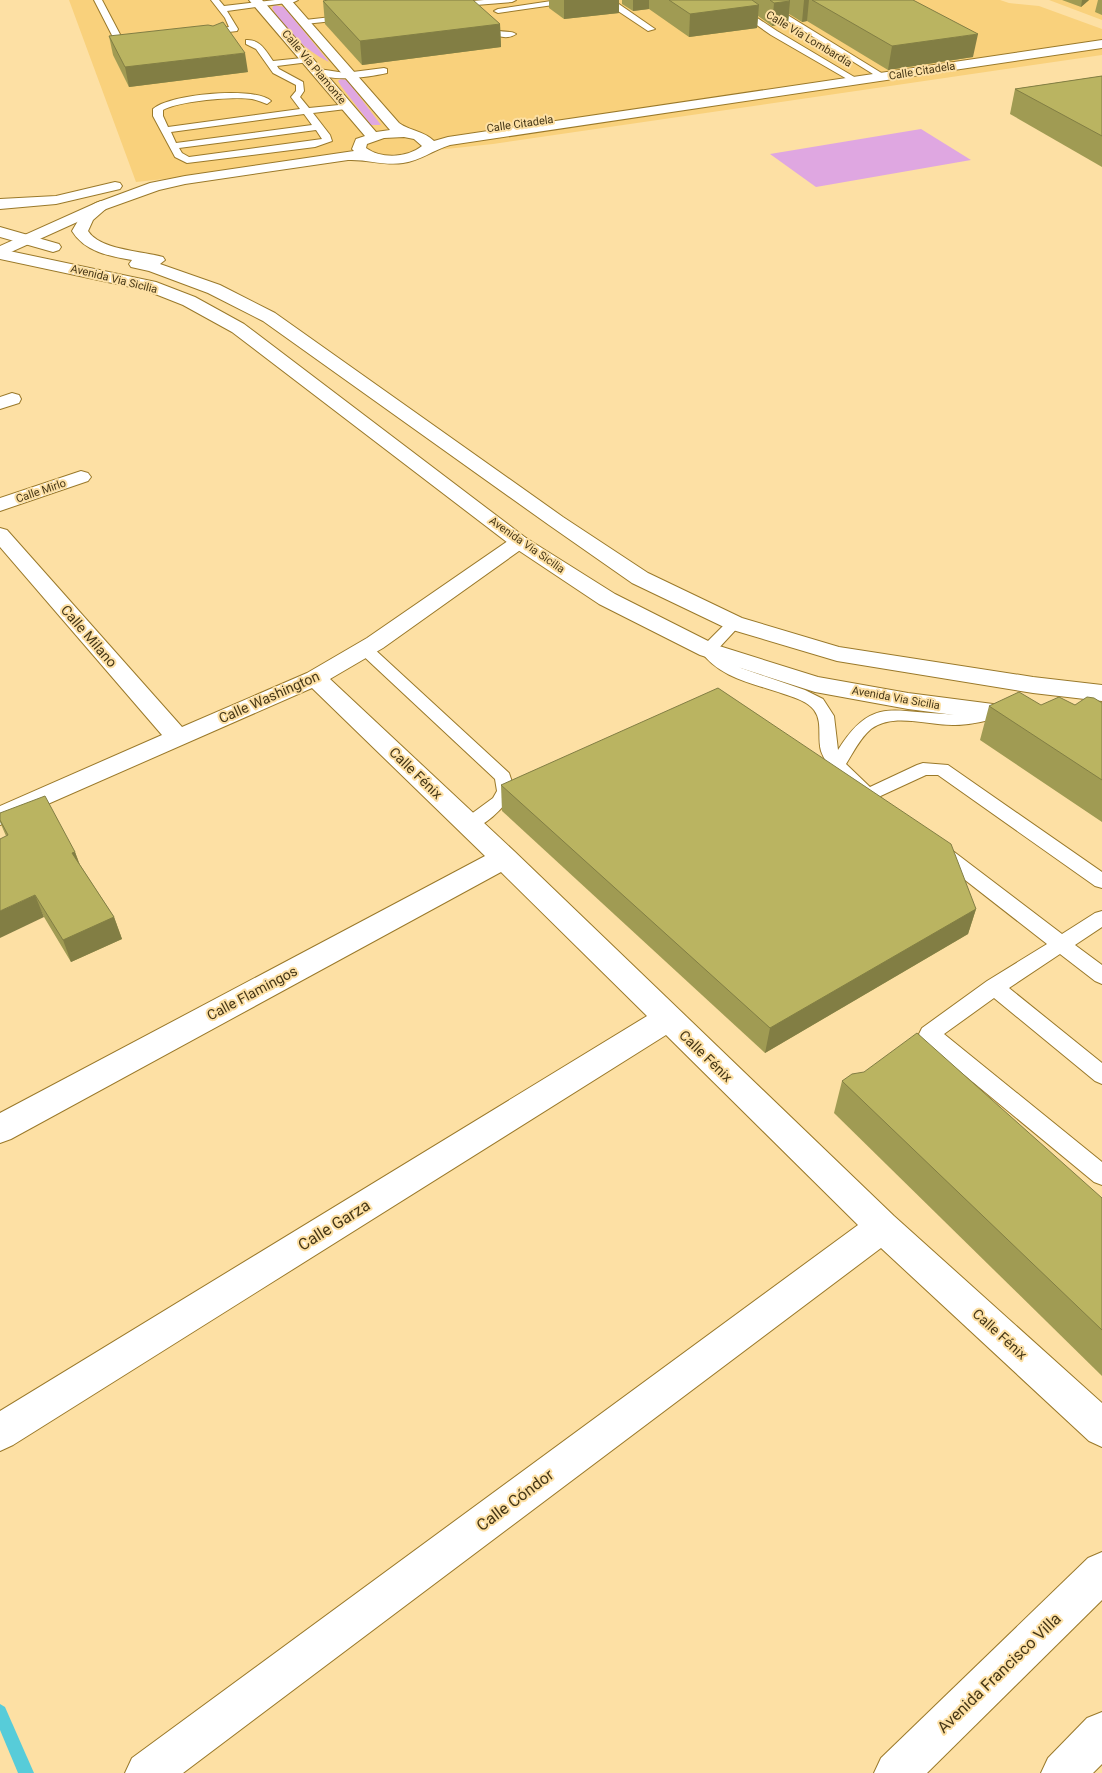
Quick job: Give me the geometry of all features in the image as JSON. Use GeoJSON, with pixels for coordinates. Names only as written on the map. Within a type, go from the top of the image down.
{"type":"FeatureCollection","features":[{"type":"Feature","properties":{"kind":"street","name":"Calle Vía Piamonte"},"geometry":{"type":"LineString","coordinates":[[288,0],[394,126],[428,142],[429,147]]}},
{"type":"Feature","properties":{"kind":"street","name":"Calle Vía Piamonte"},"geometry":{"type":"LineString","coordinates":[[258,2],[309,59],[372,136]]}},
{"type":"Feature","properties":{"kind":"street","name":"Calle Citadela"},"geometry":{"type":"LineString","coordinates":[[364,150],[381,158],[402,158],[420,154],[429,147],[448,142],[1102,44]]}},
{"type":"Feature","properties":{"kind":"street","name":"Calle Citadela"},"geometry":{"type":"LineString","coordinates":[[372,136],[440,135],[658,105],[742,97]]}},
{"type":"Feature","properties":{"kind":"street"},"geometry":{"type":"LineString","coordinates":[[5,241],[155,186],[348,156],[364,150],[372,136]]}},
{"type":"Feature","properties":{"kind":"street"},"geometry":{"type":"LineString","coordinates":[[0,204],[56,200],[180,172],[364,150]]}},
{"type":"Feature","properties":{"kind":"street"},"geometry":{"type":"LineString","coordinates":[[5,241],[115,186]]}},
{"type":"Feature","properties":{"kind":"street"},"geometry":{"type":"LineString","coordinates":[[101,206],[87,218],[80,231],[81,236],[87,243],[112,251],[167,262],[179,269],[184,278]]}},
{"type":"Feature","properties":{"kind":"street","name":"Avenida Via Sicilia"},"geometry":{"type":"LineString","coordinates":[[5,241],[153,267],[214,289],[269,317],[556,522],[640,578],[734,623],[837,654],[1033,685],[1102,693]]}},
{"type":"Feature","properties":{"kind":"street","name":"Avenida Via Sicilia"},"geometry":{"type":"LineString","coordinates":[[5,241],[150,286],[189,301],[238,328],[519,542],[607,599],[708,650],[815,684],[908,701],[1043,718]]}},
{"type":"Feature","properties":{"kind":"street","name":"Calle Mirlo"},"geometry":{"type":"LineString","coordinates":[[0,505],[81,477]]}},
{"type":"Feature","properties":{"kind":"street","name":"Calle Milano"},"geometry":{"type":"LineString","coordinates":[[0,534],[178,738]]}},
{"type":"Feature","properties":{"kind":"street","name":"Calle Washington"},"geometry":{"type":"LineString","coordinates":[[0,816],[315,678],[365,649],[519,542]]}},
{"type":"Feature","properties":{"kind":"street","name":"Calle Fénix"},"geometry":{"type":"LineString","coordinates":[[315,678],[469,824],[882,1227],[1102,1428]]}},
{"type":"Feature","properties":{"kind":"street","name":"Calle Flamingos"},"geometry":{"type":"LineString","coordinates":[[0,1129],[504,858]]}},
{"type":"Feature","properties":{"kind":"street","name":"Calle Garza"},"geometry":{"type":"LineString","coordinates":[[0,1432],[668,1018]]}},
{"type":"Feature","properties":{"kind":"street","name":"Calle Cóndor"},"geometry":{"type":"LineString","coordinates":[[148,1773],[882,1227]]}},
{"type":"Feature","properties":{"kind":"street","name":"Avenida Francisco Villa"},"geometry":{"type":"LineString","coordinates":[[896,1773],[1102,1572]]}},
{"type":"Feature","properties":{"kind":"street"},"geometry":{"type":"LineString","coordinates":[[1063,1773],[1102,1733]]}},
{"type":"Feature","properties":{"kind":"lane"},"geometry":{"type":"LineString","coordinates":[[98,0],[124,52]]}},
{"type":"Feature","properties":{"kind":"lane"},"geometry":{"type":"LineString","coordinates":[[198,34],[235,33],[215,0]]}},
{"type":"Feature","properties":{"kind":"lane"},"geometry":{"type":"LineString","coordinates":[[222,10],[258,2],[288,0]]}},
{"type":"Feature","properties":{"kind":"lane"},"geometry":{"type":"LineString","coordinates":[[444,6],[512,0]]}},
{"type":"Feature","properties":{"kind":"lane"},"geometry":{"type":"LineString","coordinates":[[490,12],[574,0]]}},
{"type":"Feature","properties":{"kind":"lane"},"geometry":{"type":"LineString","coordinates":[[578,0],[586,0]]}},
{"type":"Feature","properties":{"kind":"lane","name":"Calle Vía Lombardía"},"geometry":{"type":"LineString","coordinates":[[725,0],[780,37],[857,81]]}},
{"type":"Feature","properties":{"kind":"lane","name":"Calle Vía Lombardía"},"geometry":{"type":"LineString","coordinates":[[758,0],[884,77]]}},
{"type":"Feature","properties":{"kind":"lane"},"geometry":{"type":"LineString","coordinates":[[606,1],[627,1]]}},
{"type":"Feature","properties":{"kind":"lane"},"geometry":{"type":"LineString","coordinates":[[606,1],[650,29]]}},
{"type":"Feature","properties":{"kind":"lane"},"geometry":{"type":"LineString","coordinates":[[461,4],[495,34],[512,34]]}},
{"type":"Feature","properties":{"kind":"lane"},"geometry":{"type":"LineString","coordinates":[[305,22],[362,15]]}},
{"type":"Feature","properties":{"kind":"lane"},"geometry":{"type":"LineString","coordinates":[[217,32],[225,41]]}},
{"type":"Feature","properties":{"kind":"lane"},"geometry":{"type":"LineString","coordinates":[[120,43],[149,40]]}},
{"type":"Feature","properties":{"kind":"lane"},"geometry":{"type":"LineString","coordinates":[[228,106],[281,99],[300,91],[300,84],[282,75],[259,47],[245,43]]}},
{"type":"Feature","properties":{"kind":"lane"},"geometry":{"type":"LineString","coordinates":[[272,64],[309,59]]}},
{"type":"Feature","properties":{"kind":"lane"},"geometry":{"type":"LineString","coordinates":[[319,72],[336,76],[350,76],[384,71]]}},
{"type":"Feature","properties":{"kind":"lane"},"geometry":{"type":"LineString","coordinates":[[239,95],[281,99],[308,111],[327,139],[326,141],[187,160],[178,155],[165,130],[163,115],[158,108],[173,103],[239,95]]}},
{"type":"Feature","properties":{"kind":"lane"},"geometry":{"type":"LineString","coordinates":[[165,130],[346,106]]}},
{"type":"Feature","properties":{"kind":"lane"},"geometry":{"type":"LineString","coordinates":[[174,146],[318,127]]}},
{"type":"Feature","properties":{"kind":"lane"},"geometry":{"type":"LineString","coordinates":[[734,623],[708,650],[724,666],[735,672],[799,694],[815,702],[823,710],[828,720],[828,746],[833,759],[868,795],[883,807]]}},
{"type":"Feature","properties":{"kind":"lane"},"geometry":{"type":"LineString","coordinates":[[365,649],[481,755],[502,777],[506,791],[499,802],[469,824]]}},
{"type":"Feature","properties":{"kind":"lane"},"geometry":{"type":"LineString","coordinates":[[838,764],[856,736],[866,725],[882,717],[904,716],[951,720],[995,713]]}},
{"type":"Feature","properties":{"kind":"lane"},"geometry":{"type":"LineString","coordinates":[[868,795],[923,769],[942,769],[1102,881]]}},
{"type":"Feature","properties":{"kind":"lane"},"geometry":{"type":"LineString","coordinates":[[922,837],[1059,945],[1102,976]]}},
{"type":"Feature","properties":{"kind":"lane"},"geometry":{"type":"LineString","coordinates":[[1102,918],[994,987],[921,1040],[1102,1174]]}},
{"type":"Feature","properties":{"kind":"lane"},"geometry":{"type":"LineString","coordinates":[[994,987],[1102,1075]]}},
{"type":"Feature","properties":{"kind":"shaded area"},"geometry":{"type":"Polygon","coordinates":[[[69,0],[1000,0],[1009,3],[1039,6],[1102,29],[1102,55],[493,144],[136,182],[69,0]]]}},
{"type":"Feature","properties":{"kind":"shaded area"},"geometry":{"type":"Polygon","coordinates":[[[1049,0],[1102,0],[1102,20],[1049,0]]]}},
{"type":"Feature","properties":{"kind":"shaded area"},"geometry":{"type":"Polygon","coordinates":[[[274,5],[284,7],[329,62],[304,46],[290,32],[272,8],[274,5]]]}},
{"type":"Feature","properties":{"kind":"shaded area"},"geometry":{"type":"Polygon","coordinates":[[[341,79],[347,80],[381,125],[371,125],[341,86],[338,81],[341,79]]]}},
{"type":"Feature","properties":{"kind":"shaded area"},"geometry":{"type":"Polygon","coordinates":[[[921,129],[971,160],[816,187],[770,154],[921,129]]]}},
{"type":"Feature","properties":{"kind":"building"},"geometry":{"type":"Polygon","coordinates":[[[473,0],[500,24],[360,41],[323,1],[473,0]]]}},
{"type":"Feature","properties":{"kind":"building"},"geometry":{"type":"Polygon","coordinates":[[[669,0],[752,0],[759,5],[690,14],[669,0]]]}},
{"type":"Feature","properties":{"kind":"building"},"geometry":{"type":"Polygon","coordinates":[[[770,0],[789,0],[790,1],[774,3],[770,0]]]}},
{"type":"Feature","properties":{"kind":"building"},"geometry":{"type":"Polygon","coordinates":[[[812,0],[913,0],[978,34],[892,46],[812,0]]]}},
{"type":"Feature","properties":{"kind":"building"},"geometry":{"type":"Polygon","coordinates":[[[223,22],[245,53],[125,67],[109,36],[213,26],[223,22]]]}},
{"type":"Feature","properties":{"kind":"building"},"geometry":{"type":"Polygon","coordinates":[[[1102,76],[1102,136],[1015,89],[1102,76]]]}},
{"type":"Feature","properties":{"kind":"building"},"geometry":{"type":"Polygon","coordinates":[[[718,688],[951,844],[976,909],[770,1028],[501,785],[718,688]]]}},
{"type":"Feature","properties":{"kind":"building"},"geometry":{"type":"Polygon","coordinates":[[[1019,692],[1041,705],[1059,697],[1075,705],[1087,697],[1094,698],[1102,703],[1102,780],[989,706],[1019,692]]]}},
{"type":"Feature","properties":{"kind":"building"},"geometry":{"type":"Polygon","coordinates":[[[45,796],[75,852],[72,853],[114,917],[63,940],[35,895],[0,911],[0,839],[8,835],[0,820],[0,813],[45,796]]]}},
{"type":"Feature","properties":{"kind":"building"},"geometry":{"type":"Polygon","coordinates":[[[917,1033],[1102,1198],[1102,1330],[842,1081],[852,1074],[864,1072],[917,1033]]]}},
{"type":"Feature","properties":{"kind":"waterway"},"geometry":{"type":"LineString","coordinates":[[0,1712],[26,1773]]}}]}
